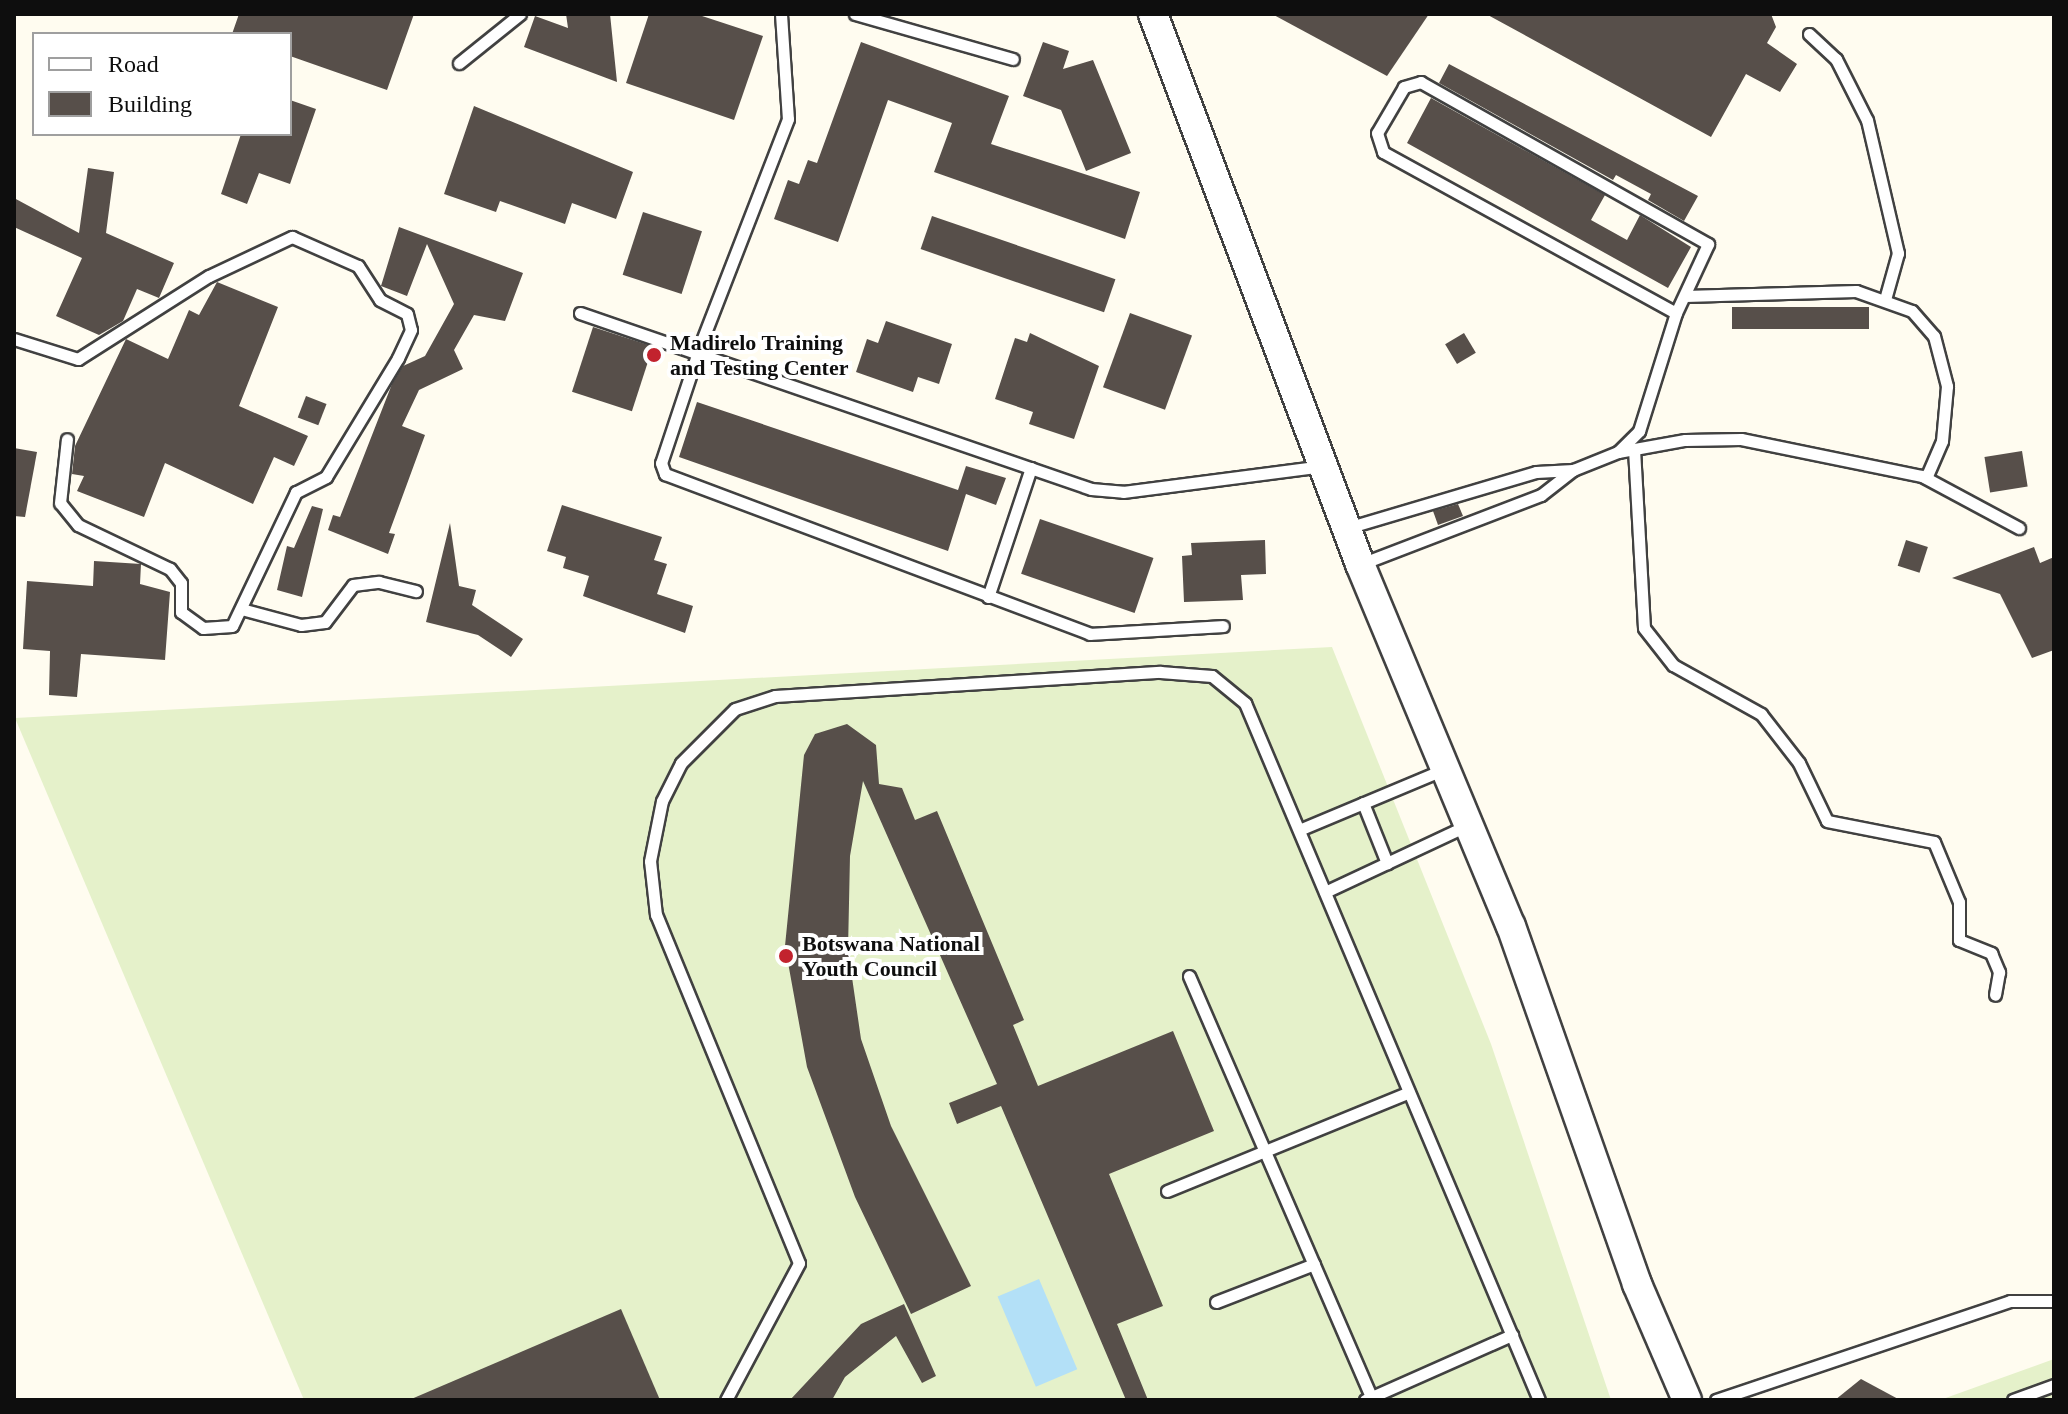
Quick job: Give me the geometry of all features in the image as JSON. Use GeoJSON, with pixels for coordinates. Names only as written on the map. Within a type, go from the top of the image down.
{"type":"FeatureCollection","features":[{"type":"Feature","properties":{"kind":"street"},"geometry":{"type":"LineString","coordinates":[[1153,14],[1360,564],[1468,824],[1637,1284],[1687,1400]]}},
{"type":"Feature","properties":{"kind":"lane"},"geometry":{"type":"LineString","coordinates":[[459,63],[520,14]]}},
{"type":"Feature","properties":{"kind":"lane"},"geometry":{"type":"LineString","coordinates":[[781,14],[788,119],[699,349],[661,463],[665,474],[1090,634],[1223,626]]}},
{"type":"Feature","properties":{"kind":"lane"},"geometry":{"type":"LineString","coordinates":[[855,14],[1013,59]]}},
{"type":"Feature","properties":{"kind":"lane"},"geometry":{"type":"LineString","coordinates":[[1809,34],[1836,59],[1867,120],[1898,253],[1886,296]]}},
{"type":"Feature","properties":{"kind":"lane"},"geometry":{"type":"LineString","coordinates":[[1618,452],[1639,431],[1676,313],[1709,253],[1702,239],[1421,82],[1404,87],[1377,133],[1383,152],[1676,313]]}},
{"type":"Feature","properties":{"kind":"lane"},"geometry":{"type":"LineString","coordinates":[[14,339],[78,359],[209,276],[292,237],[358,266],[380,300],[407,314],[411,330],[398,358],[326,477],[296,492],[245,610],[232,626],[203,628],[181,612],[181,583],[170,569],[78,525],[60,503],[67,439]]}},
{"type":"Feature","properties":{"kind":"lane"},"geometry":{"type":"LineString","coordinates":[[1685,296],[1886,296],[1934,336],[1947,386],[1942,441],[1926,478]]}},
{"type":"Feature","properties":{"kind":"lane"},"geometry":{"type":"LineString","coordinates":[[580,313],[699,349],[1031,468],[1123,492],[1324,466]]}},
{"type":"Feature","properties":{"kind":"lane"},"geometry":{"type":"LineString","coordinates":[[1360,564],[1541,495],[1573,470],[1618,452],[1741,439],[1926,478],[2019,528]]}},
{"type":"Feature","properties":{"kind":"lane"},"geometry":{"type":"LineString","coordinates":[[1634,449],[1644,628],[1673,665],[1761,714],[1799,763],[1827,821],[1934,842],[1959,902],[1959,940],[1991,953],[1999,972],[1995,995]]}},
{"type":"Feature","properties":{"kind":"lane"},"geometry":{"type":"LineString","coordinates":[[988,597],[1031,468]]}},
{"type":"Feature","properties":{"kind":"lane"},"geometry":{"type":"LineString","coordinates":[[1347,528],[1536,472],[1573,470]]}},
{"type":"Feature","properties":{"kind":"lane"},"geometry":{"type":"LineString","coordinates":[[245,610],[301,625],[325,622],[335,599],[353,585],[379,582],[416,591]]}},
{"type":"Feature","properties":{"kind":"lane"},"geometry":{"type":"LineString","coordinates":[[726,1400],[799,1263],[656,915],[650,861],[662,801],[703,733],[735,709],[775,696],[1160,672],[1212,676],[1245,703],[1539,1400]]}},
{"type":"Feature","properties":{"kind":"lane"},"geometry":{"type":"LineString","coordinates":[[1299,830],[1446,769]]}},
{"type":"Feature","properties":{"kind":"lane"},"geometry":{"type":"LineString","coordinates":[[1363,803],[1387,863]]}},
{"type":"Feature","properties":{"kind":"lane"},"geometry":{"type":"LineString","coordinates":[[1325,892],[1468,824]]}},
{"type":"Feature","properties":{"kind":"lane"},"geometry":{"type":"LineString","coordinates":[[1189,976],[1314,1264],[1368,1398],[1512,1335]]}},
{"type":"Feature","properties":{"kind":"lane"},"geometry":{"type":"LineString","coordinates":[[1167,1191],[1409,1092]]}},
{"type":"Feature","properties":{"kind":"lane"},"geometry":{"type":"LineString","coordinates":[[1216,1302],[1314,1264]]}},
{"type":"Feature","properties":{"kind":"lane"},"geometry":{"type":"LineString","coordinates":[[1716,1400],[2010,1301],[2054,1301]]}},
{"type":"Feature","properties":{"kind":"lane"},"geometry":{"type":"LineString","coordinates":[[2013,1400],[2054,1385]]}},
{"type":"Feature","properties":{"kind":"green space","name":"Botswana National Youth Council"},"geometry":{"type":"Polygon","coordinates":[[[1332,647],[1491,1044],[1611,1400],[304,1400],[15,718],[1332,647]]]}},
{"type":"Feature","properties":{"kind":"green space"},"geometry":{"type":"Polygon","coordinates":[[[2054,1359],[2054,1400],[1940,1400],[2054,1359]]]}},
{"type":"Feature","properties":{"kind":"water"},"geometry":{"type":"Polygon","coordinates":[[[1039,1279],[1077,1369],[1036,1387],[998,1297],[1039,1279]]]}},
{"type":"Feature","properties":{"kind":"building"},"geometry":{"type":"Polygon","coordinates":[[[239,14],[414,14],[387,90],[292,57],[292,32],[233,32],[239,14]]]}},
{"type":"Feature","properties":{"kind":"building"},"geometry":{"type":"Polygon","coordinates":[[[566,14],[610,14],[617,82],[524,47],[535,16],[568,28],[566,14]]]}},
{"type":"Feature","properties":{"kind":"building"},"geometry":{"type":"Polygon","coordinates":[[[649,14],[696,14],[763,36],[734,120],[626,83],[649,14]]]}},
{"type":"Feature","properties":{"kind":"building"},"geometry":{"type":"Polygon","coordinates":[[[1272,14],[1429,14],[1387,76],[1272,14]]]}},
{"type":"Feature","properties":{"kind":"building"},"geometry":{"type":"Polygon","coordinates":[[[1486,14],[1771,14],[1776,27],[1767,43],[1797,64],[1780,92],[1746,74],[1711,137],[1486,14]]]}},
{"type":"Feature","properties":{"kind":"building"},"geometry":{"type":"Polygon","coordinates":[[[861,42],[1009,96],[991,144],[1140,192],[1125,239],[934,172],[952,123],[888,100],[838,242],[774,219],[788,180],[799,184],[808,160],[817,163],[861,42]]]}},
{"type":"Feature","properties":{"kind":"building"},"geometry":{"type":"Polygon","coordinates":[[[1043,42],[1069,51],[1063,69],[1093,60],[1131,153],[1086,171],[1061,110],[1023,96],[1043,42]]]}},
{"type":"Feature","properties":{"kind":"building"},"geometry":{"type":"Polygon","coordinates":[[[1449,64],[1698,196],[1684,221],[1648,200],[1651,194],[1616,175],[1613,180],[1439,83],[1449,64]]]}},
{"type":"Feature","properties":{"kind":"building"},"geometry":{"type":"Polygon","coordinates":[[[1431,98],[1605,195],[1591,220],[1627,240],[1640,215],[1691,247],[1668,288],[1407,143],[1431,98]]]}},
{"type":"Feature","properties":{"kind":"building"},"geometry":{"type":"Polygon","coordinates":[[[292,101],[316,109],[290,184],[259,173],[247,204],[221,194],[240,136],[292,136],[292,101]]]}},
{"type":"Feature","properties":{"kind":"building"},"geometry":{"type":"Polygon","coordinates":[[[474,106],[633,172],[616,219],[572,203],[565,224],[500,201],[496,212],[444,194],[474,106]]]}},
{"type":"Feature","properties":{"kind":"building"},"geometry":{"type":"Polygon","coordinates":[[[88,168],[114,172],[106,233],[174,263],[159,298],[137,289],[123,321],[99,335],[56,316],[82,258],[14,227],[14,198],[79,233],[88,168]]]}},
{"type":"Feature","properties":{"kind":"building"},"geometry":{"type":"Polygon","coordinates":[[[643,212],[702,231],[682,294],[623,275],[643,212]]]}},
{"type":"Feature","properties":{"kind":"building"},"geometry":{"type":"Polygon","coordinates":[[[932,216],[1115,279],[1104,312],[921,249],[932,216]]]}},
{"type":"Feature","properties":{"kind":"building"},"geometry":{"type":"Polygon","coordinates":[[[399,227],[523,273],[505,321],[474,315],[454,350],[463,369],[419,390],[402,426],[425,435],[389,533],[395,534],[388,554],[328,530],[333,515],[340,517],[392,384],[403,366],[425,356],[454,304],[427,244],[407,296],[381,286],[399,227]]]}},
{"type":"Feature","properties":{"kind":"building"},"geometry":{"type":"Polygon","coordinates":[[[217,282],[278,307],[239,406],[308,436],[294,466],[274,457],[253,504],[165,463],[144,517],[77,491],[84,476],[72,474],[75,446],[126,339],[168,359],[189,310],[199,315],[217,282]]]}},
{"type":"Feature","properties":{"kind":"building"},"geometry":{"type":"Polygon","coordinates":[[[1732,307],[1869,307],[1869,329],[1732,329],[1732,307]]]}},
{"type":"Feature","properties":{"kind":"building"},"geometry":{"type":"Polygon","coordinates":[[[1130,313],[1192,336],[1165,410],[1103,387],[1130,313]]]}},
{"type":"Feature","properties":{"kind":"building"},"geometry":{"type":"Polygon","coordinates":[[[886,321],[952,344],[939,384],[918,377],[913,392],[856,372],[867,339],[878,343],[886,321]]]}},
{"type":"Feature","properties":{"kind":"building"},"geometry":{"type":"Polygon","coordinates":[[[593,327],[653,346],[632,411],[572,392],[593,327]]]}},
{"type":"Feature","properties":{"kind":"building"},"geometry":{"type":"Polygon","coordinates":[[[1030,333],[1099,366],[1074,439],[1029,424],[1033,412],[995,399],[1015,338],[1027,342],[1030,333]]]}},
{"type":"Feature","properties":{"kind":"building"},"geometry":{"type":"Polygon","coordinates":[[[1464,333],[1476,353],[1457,364],[1445,344],[1464,333]]]}},
{"type":"Feature","properties":{"kind":"building"},"geometry":{"type":"Polygon","coordinates":[[[306,396],[327,404],[318,425],[298,417],[306,396]]]}},
{"type":"Feature","properties":{"kind":"building"},"geometry":{"type":"Polygon","coordinates":[[[697,402],[958,490],[966,466],[1006,478],[996,505],[966,494],[948,551],[679,457],[697,402]]]}},
{"type":"Feature","properties":{"kind":"building"},"geometry":{"type":"Polygon","coordinates":[[[14,448],[37,452],[25,517],[14,516],[14,448]]]}},
{"type":"Feature","properties":{"kind":"building"},"geometry":{"type":"Polygon","coordinates":[[[2022,451],[2028,487],[1990,493],[1984,457],[2022,451]]]}},
{"type":"Feature","properties":{"kind":"building"},"geometry":{"type":"Polygon","coordinates":[[[1458,504],[1463,516],[1438,525],[1433,511],[1458,504]]]}},
{"type":"Feature","properties":{"kind":"building"},"geometry":{"type":"Polygon","coordinates":[[[562,505],[662,537],[654,560],[667,564],[657,594],[693,606],[685,633],[583,596],[589,576],[563,568],[566,557],[547,551],[562,505]]]}},
{"type":"Feature","properties":{"kind":"building"},"geometry":{"type":"Polygon","coordinates":[[[312,506],[323,509],[302,597],[277,590],[287,546],[294,548],[312,506]]]}},
{"type":"Feature","properties":{"kind":"building"},"geometry":{"type":"Polygon","coordinates":[[[1040,519],[1153,558],[1135,613],[1021,574],[1040,519]]]}},
{"type":"Feature","properties":{"kind":"building"},"geometry":{"type":"Polygon","coordinates":[[[450,523],[459,586],[476,590],[472,605],[523,639],[511,657],[478,635],[426,622],[450,523]]]}},
{"type":"Feature","properties":{"kind":"building"},"geometry":{"type":"Polygon","coordinates":[[[1265,540],[1266,574],[1241,575],[1243,600],[1184,602],[1182,556],[1192,555],[1191,543],[1265,540]]]}},
{"type":"Feature","properties":{"kind":"building"},"geometry":{"type":"Polygon","coordinates":[[[1906,540],[1928,547],[1920,573],[1898,566],[1906,540]]]}},
{"type":"Feature","properties":{"kind":"building"},"geometry":{"type":"Polygon","coordinates":[[[2034,547],[2040,563],[2054,557],[2054,650],[2032,658],[2000,594],[1952,578],[2034,547]]]}},
{"type":"Feature","properties":{"kind":"building"},"geometry":{"type":"Polygon","coordinates":[[[94,561],[141,564],[140,584],[170,592],[165,660],[81,654],[77,697],[49,695],[50,651],[23,649],[27,581],[93,586],[94,561]]]}},
{"type":"Feature","properties":{"kind":"building"},"geometry":{"type":"Polygon","coordinates":[[[847,724],[876,745],[879,784],[902,788],[915,820],[937,811],[1024,1020],[1013,1025],[1038,1086],[1173,1031],[1214,1131],[1109,1174],[1163,1306],[1117,1324],[1148,1400],[1126,1400],[1001,1106],[957,1124],[949,1103],[997,1084],[863,781],[850,856],[848,950],[861,1039],[891,1126],[971,1286],[911,1314],[855,1197],[807,1067],[785,946],[804,755],[815,734],[847,724]]]}},
{"type":"Feature","properties":{"kind":"building"},"geometry":{"type":"Polygon","coordinates":[[[904,1304],[936,1376],[922,1383],[896,1336],[845,1377],[832,1400],[790,1400],[861,1324],[904,1304]]]}},
{"type":"Feature","properties":{"kind":"building"},"geometry":{"type":"Polygon","coordinates":[[[621,1309],[660,1400],[409,1400],[621,1309]]]}},
{"type":"Feature","properties":{"kind":"building"},"geometry":{"type":"Polygon","coordinates":[[[1861,1379],[1900,1400],[1835,1400],[1861,1379]]]}},
{"type":"Feature","properties":{"kind":"place","name":"Madirelo Training and Testing Center"},"geometry":{"type":"Point","coordinates":[654,355]}},
{"type":"Feature","properties":{"kind":"place","name":"Botswana National Youth Council"},"geometry":{"type":"Point","coordinates":[786,956]}}]}
